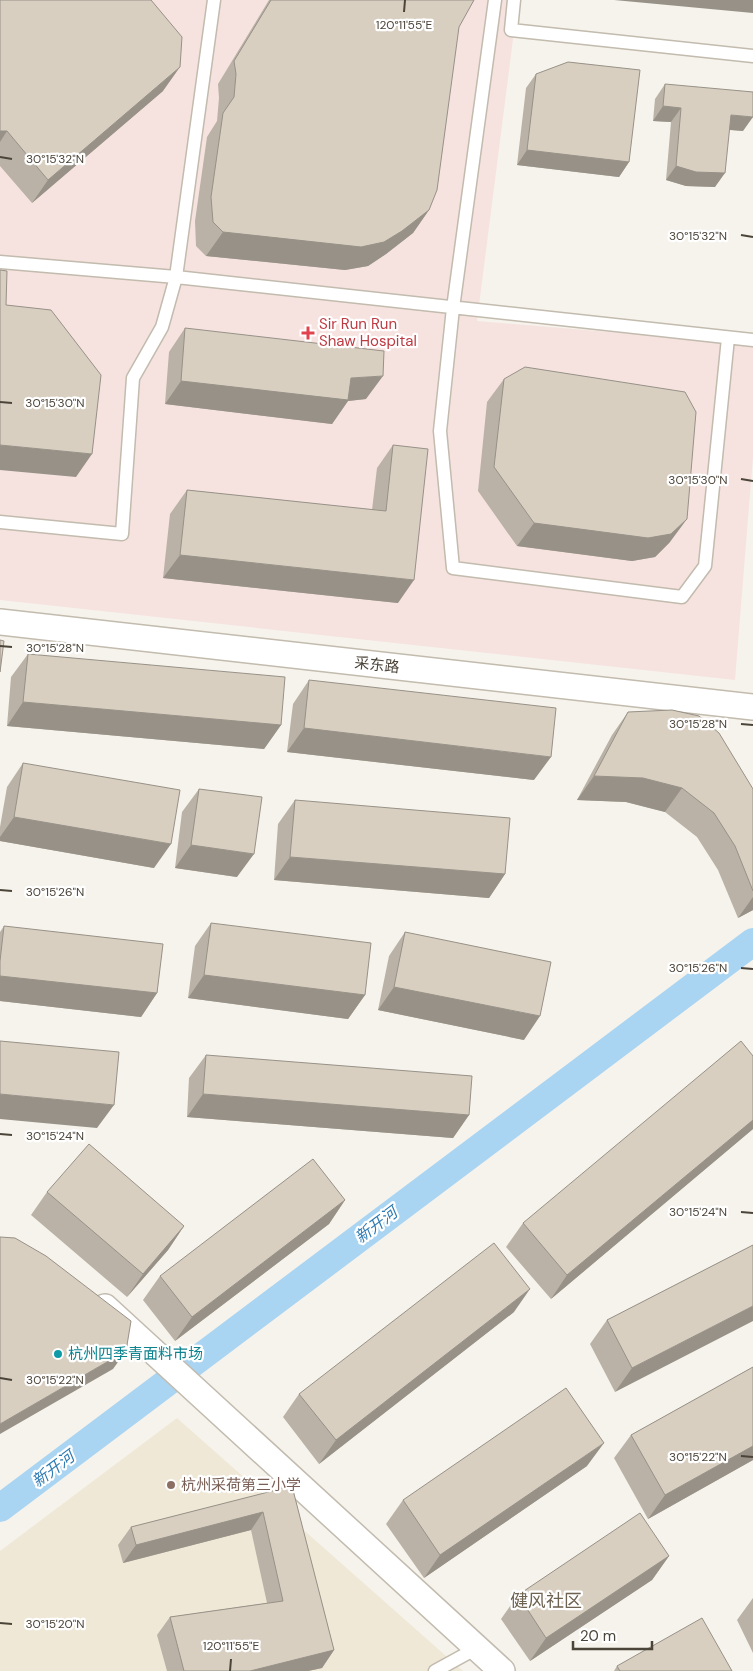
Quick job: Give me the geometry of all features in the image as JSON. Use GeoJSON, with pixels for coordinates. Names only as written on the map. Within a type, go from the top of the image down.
{"type":"FeatureCollection","features":[{"type":"Feature","properties":{"kind":"street","name":"采东路"},"geometry":{"type":"LineString","coordinates":[[0,622],[753,707]]}},
{"type":"Feature","properties":{"kind":"street"},"geometry":{"type":"LineString","coordinates":[[86,1289],[502,1671]]}},
{"type":"Feature","properties":{"kind":"lane"},"geometry":{"type":"LineString","coordinates":[[0,522],[122,534],[133,378],[162,327],[176,278],[214,0]]}},
{"type":"Feature","properties":{"kind":"lane"},"geometry":{"type":"LineString","coordinates":[[495,0],[453,308],[440,431],[453,568],[682,597],[705,566],[728,338]]}},
{"type":"Feature","properties":{"kind":"lane"},"geometry":{"type":"LineString","coordinates":[[514,0],[511,30],[753,56]]}},
{"type":"Feature","properties":{"kind":"lane"},"geometry":{"type":"LineString","coordinates":[[0,262],[176,278],[753,340]]}},
{"type":"Feature","properties":{"kind":"lane"},"geometry":{"type":"LineString","coordinates":[[435,1671],[477,1648]]}},
{"type":"Feature","properties":{"kind":"shaded area","name":"Sir Run Run Shaw Hospital"},"geometry":{"type":"Polygon","coordinates":[[[0,0],[518,0],[477,321],[753,344],[753,457],[735,680],[0,600],[0,0]]]}},
{"type":"Feature","properties":{"kind":"shaded area","name":"杭州采荷第三小学"},"geometry":{"type":"Polygon","coordinates":[[[177,1418],[463,1671],[0,1671],[0,1551],[177,1418]]]}},
{"type":"Feature","properties":{"kind":"building"},"geometry":{"type":"Polygon","coordinates":[[[0,0],[151,0],[182,37],[180,67],[48,180],[7,131],[0,131],[0,0]]]}},
{"type":"Feature","properties":{"kind":"building"},"geometry":{"type":"Polygon","coordinates":[[[271,0],[474,0],[459,27],[437,190],[429,210],[384,242],[361,247],[223,232],[213,222],[211,197],[223,113],[234,97],[236,74],[234,61],[271,0]]]}},
{"type":"Feature","properties":{"kind":"building"},"geometry":{"type":"Polygon","coordinates":[[[568,62],[640,70],[629,162],[527,150],[536,74],[568,62]]]}},
{"type":"Feature","properties":{"kind":"building"},"geometry":{"type":"Polygon","coordinates":[[[665,84],[753,92],[753,117],[731,115],[725,173],[696,172],[676,166],[681,108],[663,106],[665,84]]]}},
{"type":"Feature","properties":{"kind":"building"},"geometry":{"type":"Polygon","coordinates":[[[0,270],[7,271],[6,305],[51,310],[101,375],[92,454],[0,445],[0,270]]]}},
{"type":"Feature","properties":{"kind":"building"},"geometry":{"type":"Polygon","coordinates":[[[185,328],[384,351],[383,376],[351,378],[348,400],[181,381],[185,328]]]}},
{"type":"Feature","properties":{"kind":"building"},"geometry":{"type":"Polygon","coordinates":[[[525,367],[685,392],[696,412],[687,519],[671,534],[648,538],[534,523],[494,467],[504,379],[525,367]]]}},
{"type":"Feature","properties":{"kind":"building"},"geometry":{"type":"Polygon","coordinates":[[[393,445],[428,449],[414,580],[180,555],[187,490],[386,511],[393,445]]]}},
{"type":"Feature","properties":{"kind":"building"},"geometry":{"type":"Polygon","coordinates":[[[0,640],[4,641],[0,672],[0,640]]]}},
{"type":"Feature","properties":{"kind":"building"},"geometry":{"type":"Polygon","coordinates":[[[28,654],[285,677],[281,725],[23,702],[28,654]]]}},
{"type":"Feature","properties":{"kind":"building"},"geometry":{"type":"Polygon","coordinates":[[[309,680],[556,708],[551,757],[304,728],[309,680]]]}},
{"type":"Feature","properties":{"kind":"building"},"geometry":{"type":"Polygon","coordinates":[[[672,710],[699,716],[719,733],[753,789],[753,891],[735,846],[714,813],[682,788],[643,778],[594,776],[628,712],[672,710]]]}},
{"type":"Feature","properties":{"kind":"building"},"geometry":{"type":"Polygon","coordinates":[[[23,763],[180,790],[171,844],[14,817],[23,763]]]}},
{"type":"Feature","properties":{"kind":"building"},"geometry":{"type":"Polygon","coordinates":[[[199,789],[262,797],[254,854],[191,845],[199,789]]]}},
{"type":"Feature","properties":{"kind":"building"},"geometry":{"type":"Polygon","coordinates":[[[295,800],[510,818],[505,874],[290,857],[295,800]]]}},
{"type":"Feature","properties":{"kind":"building"},"geometry":{"type":"Polygon","coordinates":[[[211,923],[371,943],[365,995],[204,975],[211,923]]]}},
{"type":"Feature","properties":{"kind":"building"},"geometry":{"type":"Polygon","coordinates":[[[4,926],[163,944],[157,993],[0,976],[4,926]]]}},
{"type":"Feature","properties":{"kind":"building"},"geometry":{"type":"Polygon","coordinates":[[[405,932],[551,962],[540,1016],[394,987],[405,932]]]}},
{"type":"Feature","properties":{"kind":"building"},"geometry":{"type":"Polygon","coordinates":[[[0,1041],[119,1052],[114,1105],[0,1094],[0,1041]]]}},
{"type":"Feature","properties":{"kind":"building"},"geometry":{"type":"Polygon","coordinates":[[[741,1041],[753,1056],[753,1120],[567,1275],[523,1223],[741,1041]]]}},
{"type":"Feature","properties":{"kind":"building"},"geometry":{"type":"Polygon","coordinates":[[[206,1055],[472,1076],[469,1115],[203,1094],[206,1055]]]}},
{"type":"Feature","properties":{"kind":"building"},"geometry":{"type":"Polygon","coordinates":[[[89,1144],[184,1226],[143,1274],[47,1192],[89,1144]]]}},
{"type":"Feature","properties":{"kind":"building"},"geometry":{"type":"Polygon","coordinates":[[[313,1159],[345,1200],[192,1317],[160,1276],[313,1159]]]}},
{"type":"Feature","properties":{"kind":"building","name":"杭州四季青面料市场"},"geometry":{"type":"Polygon","coordinates":[[[0,1237],[15,1238],[46,1256],[131,1321],[126,1351],[0,1424],[0,1237]]]}},
{"type":"Feature","properties":{"kind":"building"},"geometry":{"type":"Polygon","coordinates":[[[494,1243],[530,1289],[336,1440],[299,1394],[494,1243]]]}},
{"type":"Feature","properties":{"kind":"building"},"geometry":{"type":"Polygon","coordinates":[[[753,1245],[753,1306],[632,1368],[607,1320],[753,1245]]]}},
{"type":"Feature","properties":{"kind":"building"},"geometry":{"type":"Polygon","coordinates":[[[753,1367],[753,1446],[665,1495],[631,1435],[753,1367]]]}},
{"type":"Feature","properties":{"kind":"building"},"geometry":{"type":"Polygon","coordinates":[[[566,1388],[604,1443],[440,1555],[403,1500],[566,1388]]]}},
{"type":"Feature","properties":{"kind":"building"},"geometry":{"type":"Polygon","coordinates":[[[292,1486],[334,1650],[250,1671],[184,1671],[170,1617],[283,1601],[263,1512],[136,1545],[131,1527],[292,1486]]]}},
{"type":"Feature","properties":{"kind":"building"},"geometry":{"type":"Polygon","coordinates":[[[640,1513],[669,1556],[546,1638],[518,1595],[640,1513]]]}},
{"type":"Feature","properties":{"kind":"building"},"geometry":{"type":"Polygon","coordinates":[[[702,1618],[732,1671],[620,1671],[617,1666],[702,1618]]]}},
{"type":"Feature","properties":{"kind":"waterway","name":"新开河"},"geometry":{"type":"LineString","coordinates":[[0,1508],[753,942]]}},
{"type":"Feature","properties":{"kind":"place","name":"Sir Run Run Shaw Hospital"},"geometry":{"type":"Point","coordinates":[308,333]}},
{"type":"Feature","properties":{"kind":"place","name":"杭州四季青面料市场"},"geometry":{"type":"Point","coordinates":[58,1354]}},
{"type":"Feature","properties":{"kind":"place","name":"杭州采荷第三小学"},"geometry":{"type":"Point","coordinates":[171,1485]}},
{"type":"Feature","properties":{"kind":"district","name":"健风社区"},"geometry":{"type":"Point","coordinates":[546,1601]}}]}
